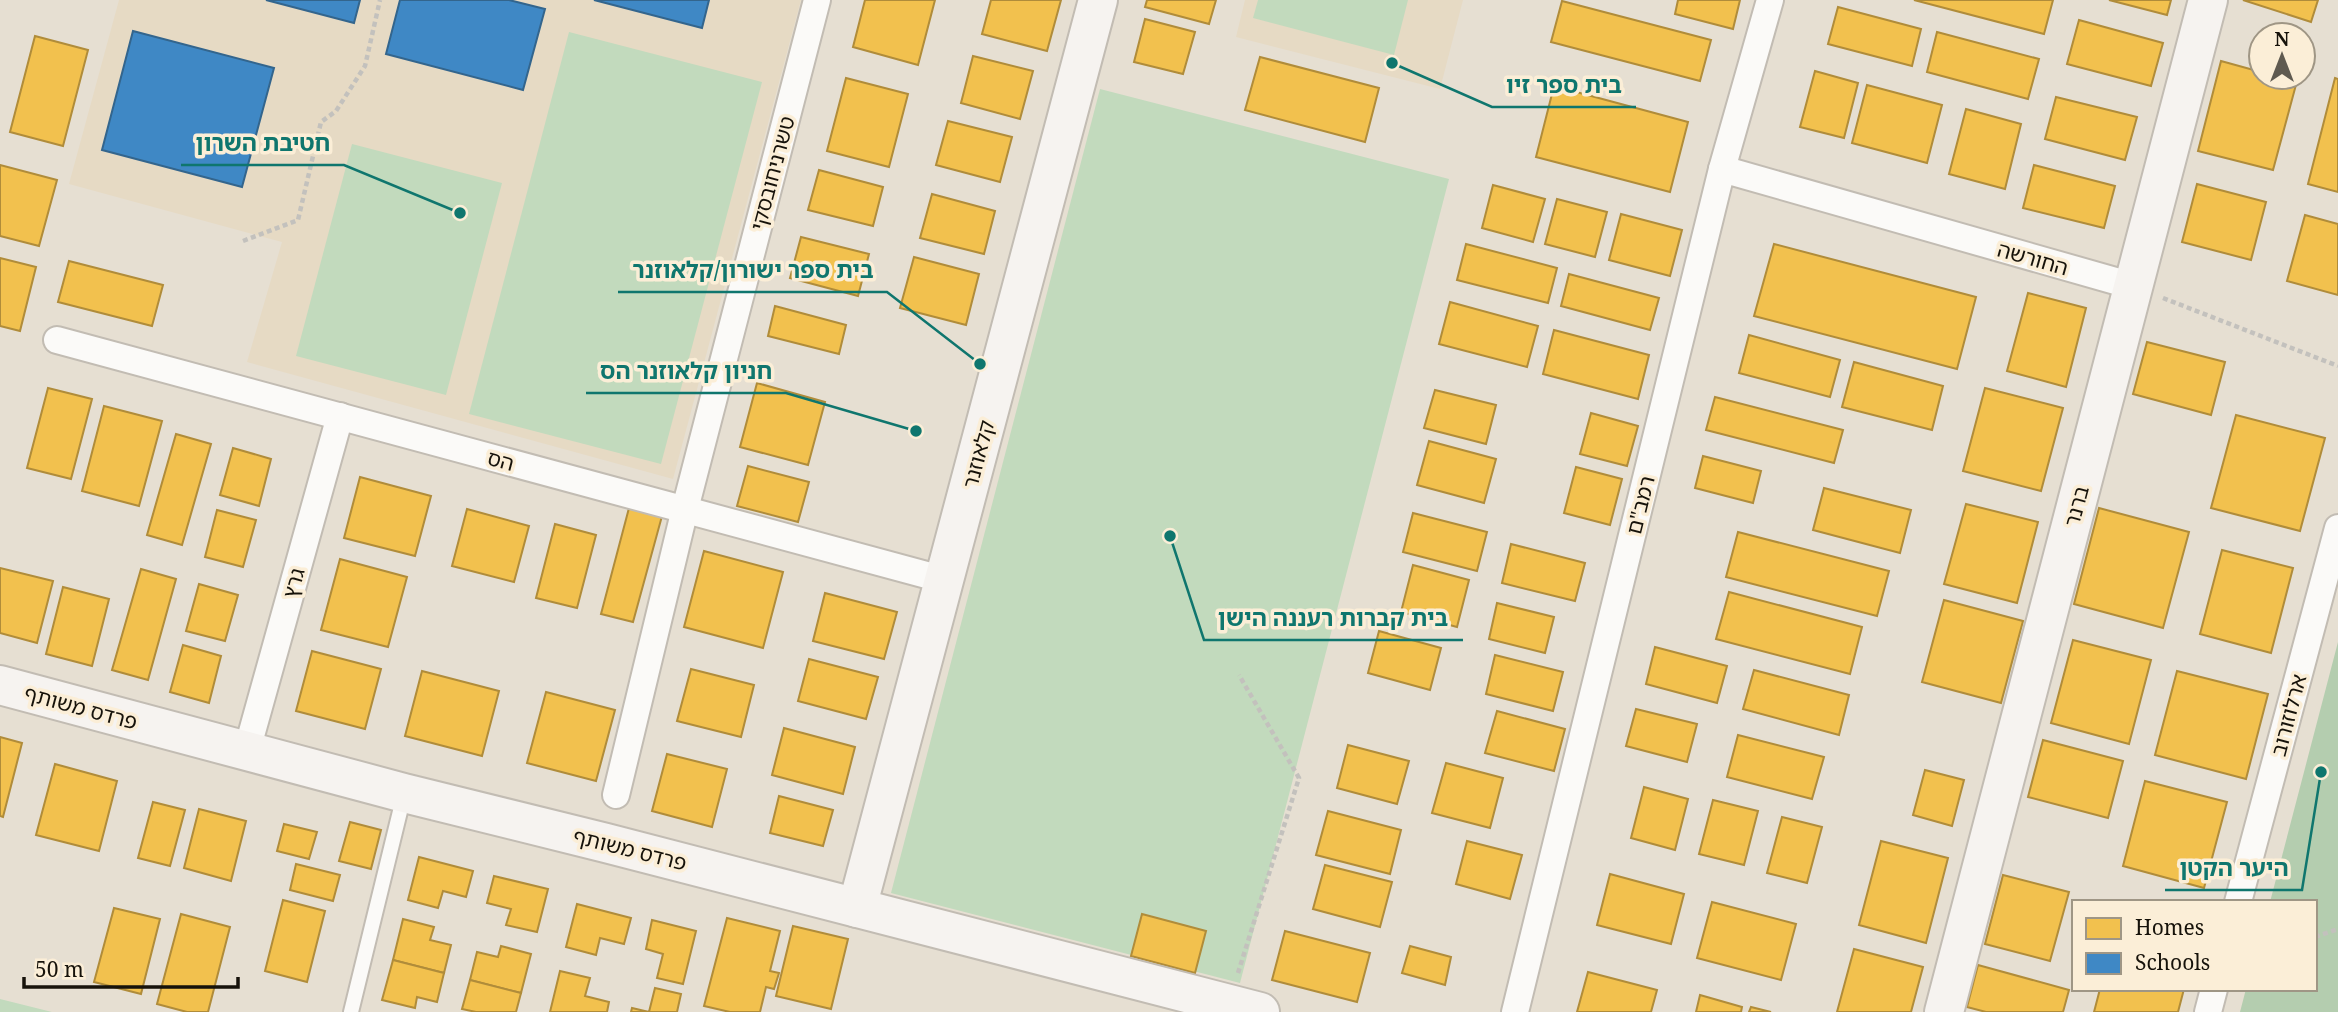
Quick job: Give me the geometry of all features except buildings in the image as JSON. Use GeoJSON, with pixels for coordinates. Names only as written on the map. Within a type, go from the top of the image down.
{"type":"FeatureCollection","features":[{"type":"Feature","properties":{"kind":"street","name":"טשרניחובסקי"},"geometry":{"type":"LineString","coordinates":[[616,795],[685,509],[817,0]]}},
{"type":"Feature","properties":{"kind":"street","name":"קלאוזנר"},"geometry":{"type":"LineString","coordinates":[[857,908],[1098,0]]}},
{"type":"Feature","properties":{"kind":"street","name":"רמב\"ם"},"geometry":{"type":"LineString","coordinates":[[1515,1012],[1722,169],[1770,0]]}},
{"type":"Feature","properties":{"kind":"street","name":"ברנר"},"geometry":{"type":"LineString","coordinates":[[1944,1012],[2208,0]]}},
{"type":"Feature","properties":{"kind":"street","name":"החורשה"},"geometry":{"type":"LineString","coordinates":[[1722,169],[2133,286]]}},
{"type":"Feature","properties":{"kind":"street","name":"הס"},"geometry":{"type":"LineString","coordinates":[[57,340],[945,580]]}},
{"type":"Feature","properties":{"kind":"street","name":"גרץ"},"geometry":{"type":"LineString","coordinates":[[247,750],[340,416]]}},
{"type":"Feature","properties":{"kind":"street","name":"ארלוזורוב"},"geometry":{"type":"LineString","coordinates":[[2239,900],[2338,528]]}},
{"type":"Feature","properties":{"kind":"street","name":"פרדס משותף"},"geometry":{"type":"LineString","coordinates":[[0,685],[404,793],[1244,1008]]}},
{"type":"Feature","properties":{"kind":"street"},"geometry":{"type":"LineString","coordinates":[[2208,1012],[2213,991]]}},
{"type":"Feature","properties":{"kind":"lane"},"geometry":{"type":"LineString","coordinates":[[351,1012],[404,793]]}},
{"type":"Feature","properties":{"kind":"path"},"geometry":{"type":"LineString","coordinates":[[243,241],[299,220],[321,122],[336,111],[365,66],[380,0]]}},
{"type":"Feature","properties":{"kind":"path"},"geometry":{"type":"LineString","coordinates":[[2133,286],[2338,366]]}},
{"type":"Feature","properties":{"kind":"path"},"geometry":{"type":"LineString","coordinates":[[1239,675],[1299,778],[1244,1008]]}},
{"type":"Feature","properties":{"kind":"path"},"geometry":{"type":"LineString","coordinates":[[2317,936],[2338,929]]}},
{"type":"Feature","properties":{"kind":"shaded area"},"geometry":{"type":"Polygon","coordinates":[[[119,0],[801,0],[673,479],[247,362],[282,242],[69,184],[119,0]]]}},
{"type":"Feature","properties":{"kind":"shaded area"},"geometry":{"type":"Polygon","coordinates":[[[1245,0],[1463,0],[1440,89],[1236,37],[1245,0]]]}},
{"type":"Feature","properties":{"kind":"green space"},"geometry":{"type":"Polygon","coordinates":[[[1258,0],[1408,0],[1394,55],[1253,18],[1258,0]]]}},
{"type":"Feature","properties":{"kind":"green space"},"geometry":{"type":"Polygon","coordinates":[[[569,32],[762,82],[661,464],[469,414],[569,32]]]}},
{"type":"Feature","properties":{"kind":"green space"},"geometry":{"type":"Polygon","coordinates":[[[1100,89],[1449,179],[1240,983],[891,893],[1100,89]]]}},
{"type":"Feature","properties":{"kind":"green space"},"geometry":{"type":"Polygon","coordinates":[[[352,144],[502,183],[446,395],[296,356],[352,144]]]}},
{"type":"Feature","properties":{"kind":"green space"},"geometry":{"type":"Polygon","coordinates":[[[2338,642],[2338,1012],[2240,1012],[2245,991],[2317,991],[2317,900],[2271,900],[2338,642]]]}},
{"type":"Feature","properties":{"kind":"green space"},"geometry":{"type":"Polygon","coordinates":[[[0,999],[52,1012],[0,1012],[0,999]]]}},
{"type":"Feature","properties":{"kind":"place","name":"בית ספר זיו"},"geometry":{"type":"Point","coordinates":[1392,63]}},
{"type":"Feature","properties":{"kind":"place","name":"חטיבת השרון"},"geometry":{"type":"Point","coordinates":[460,213]}},
{"type":"Feature","properties":{"kind":"place","name":"בית ספר ישורון/קלאוזנר"},"geometry":{"type":"Point","coordinates":[980,364]}},
{"type":"Feature","properties":{"kind":"place","name":"חניון קלאוזנר הס"},"geometry":{"type":"Point","coordinates":[916,431]}},
{"type":"Feature","properties":{"kind":"place","name":"בית קברות רעננה הישן"},"geometry":{"type":"Point","coordinates":[1170,536]}},
{"type":"Feature","properties":{"kind":"place","name":"היער הקטן"},"geometry":{"type":"Point","coordinates":[2321,772]}}]}
